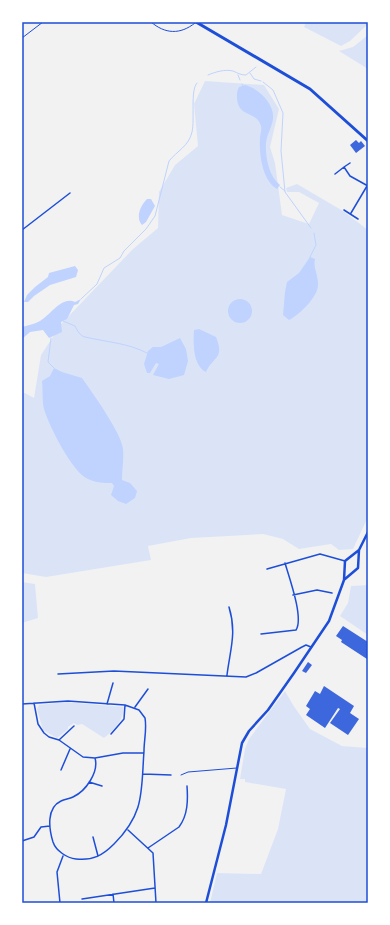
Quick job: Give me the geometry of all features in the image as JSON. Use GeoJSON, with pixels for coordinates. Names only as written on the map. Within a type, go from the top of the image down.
{"type":"FeatureCollection","features":[{"type":"Feature","properties":{"kind":"highway"},"geometry":{"type":"LineString","coordinates":[[196,22],[310,89],[368,141]]}},
{"type":"Feature","properties":{"kind":"main road"},"geometry":{"type":"LineString","coordinates":[[344,580],[358,568],[359,550],[368,532]]}},
{"type":"Feature","properties":{"kind":"main road"},"geometry":{"type":"LineString","coordinates":[[206,903],[226,825],[240,751],[245,737],[268,710],[329,621],[344,580],[346,568],[345,561],[359,550]]}},
{"type":"Feature","properties":{"kind":"main road"},"geometry":{"type":"LineString","coordinates":[[350,556],[359,560]]}},
{"type":"Feature","properties":{"kind":"main road"},"geometry":{"type":"LineString","coordinates":[[346,568],[349,571],[354,571]]}},
{"type":"Feature","properties":{"kind":"street"},"geometry":{"type":"LineString","coordinates":[[335,174],[350,163]]}},
{"type":"Feature","properties":{"kind":"street"},"geometry":{"type":"LineString","coordinates":[[344,168],[350,176],[368,186],[351,213]]}},
{"type":"Feature","properties":{"kind":"street"},"geometry":{"type":"LineString","coordinates":[[22,230],[70,193]]}},
{"type":"Feature","properties":{"kind":"street"},"geometry":{"type":"LineString","coordinates":[[344,210],[351,213],[358,219]]}},
{"type":"Feature","properties":{"kind":"street"},"geometry":{"type":"LineString","coordinates":[[267,568],[320,554],[345,561]]}},
{"type":"Feature","properties":{"kind":"street"},"geometry":{"type":"LineString","coordinates":[[261,634],[296,630],[299,626],[299,615],[285,563]]}},
{"type":"Feature","properties":{"kind":"street"},"geometry":{"type":"LineString","coordinates":[[293,595],[317,590],[332,593]]}},
{"type":"Feature","properties":{"kind":"street"},"geometry":{"type":"LineString","coordinates":[[227,676],[234,636],[229,607]]}},
{"type":"Feature","properties":{"kind":"street"},"geometry":{"type":"LineString","coordinates":[[58,674],[114,671],[239,677],[251,676],[302,646],[306,645],[311,647]]}},
{"type":"Feature","properties":{"kind":"street"},"geometry":{"type":"LineString","coordinates":[[107,704],[112,683]]}},
{"type":"Feature","properties":{"kind":"street"},"geometry":{"type":"LineString","coordinates":[[136,707],[148,689]]}},
{"type":"Feature","properties":{"kind":"street"},"geometry":{"type":"LineString","coordinates":[[22,704],[68,701],[125,705],[136,707],[142,713],[146,723],[143,752],[143,774],[139,805],[128,830],[107,851],[98,856],[85,860],[74,859],[64,855],[54,844],[50,826],[50,815],[53,807],[61,801],[78,794],[88,782],[96,768],[95,758]]}},
{"type":"Feature","properties":{"kind":"street"},"geometry":{"type":"LineString","coordinates":[[34,703],[38,724],[41,729],[49,737],[59,740],[83,757],[95,758],[123,753],[143,752]]}},
{"type":"Feature","properties":{"kind":"street"},"geometry":{"type":"LineString","coordinates":[[111,734],[124,719],[125,705]]}},
{"type":"Feature","properties":{"kind":"street"},"geometry":{"type":"LineString","coordinates":[[59,740],[74,726]]}},
{"type":"Feature","properties":{"kind":"street"},"geometry":{"type":"LineString","coordinates":[[61,770],[70,749]]}},
{"type":"Feature","properties":{"kind":"street"},"geometry":{"type":"LineString","coordinates":[[143,774],[170,774]]}},
{"type":"Feature","properties":{"kind":"street"},"geometry":{"type":"LineString","coordinates":[[88,782],[102,786]]}},
{"type":"Feature","properties":{"kind":"street"},"geometry":{"type":"LineString","coordinates":[[148,848],[182,823],[188,804],[187,786]]}},
{"type":"Feature","properties":{"kind":"street"},"geometry":{"type":"LineString","coordinates":[[22,841],[34,837],[41,827],[50,826]]}},
{"type":"Feature","properties":{"kind":"street"},"geometry":{"type":"LineString","coordinates":[[128,830],[148,848],[154,858],[156,903]]}},
{"type":"Feature","properties":{"kind":"street"},"geometry":{"type":"LineString","coordinates":[[93,837],[98,856]]}},
{"type":"Feature","properties":{"kind":"street"},"geometry":{"type":"LineString","coordinates":[[60,903],[57,872],[64,855]]}},
{"type":"Feature","properties":{"kind":"street"},"geometry":{"type":"LineString","coordinates":[[82,899],[156,888]]}},
{"type":"Feature","properties":{"kind":"street"},"geometry":{"type":"LineString","coordinates":[[113,894],[114,903]]}},
{"type":"Feature","properties":{"kind":"lane"},"geometry":{"type":"LineString","coordinates":[[22,38],[43,22]]}},
{"type":"Feature","properties":{"kind":"lane"},"geometry":{"type":"LineString","coordinates":[[151,22],[165,32],[175,32],[188,29],[196,22]]}},
{"type":"Feature","properties":{"kind":"lane"},"geometry":{"type":"LineString","coordinates":[[181,775],[188,772],[237,768]]}},
{"type":"Feature","properties":{"kind":"shaded area"},"geometry":{"type":"Polygon","coordinates":[[[306,22],[368,22],[368,24],[350,41],[341,46],[304,27],[306,22]]]}},
{"type":"Feature","properties":{"kind":"shaded area"},"geometry":{"type":"Polygon","coordinates":[[[368,35],[368,69],[339,51],[353,47],[368,35]]]}},
{"type":"Feature","properties":{"kind":"shaded area"},"geometry":{"type":"Polygon","coordinates":[[[205,81],[264,85],[279,109],[270,147],[275,163],[282,215],[309,224],[319,203],[299,192],[287,192],[286,188],[297,184],[343,211],[368,230],[368,517],[353,549],[339,550],[331,544],[299,549],[283,539],[263,534],[191,538],[148,546],[151,560],[46,577],[22,573],[22,393],[34,398],[41,355],[62,323],[133,249],[158,228],[159,192],[175,165],[198,146],[194,104],[205,81]]]}},
{"type":"Feature","properties":{"kind":"shaded area"},"geometry":{"type":"Polygon","coordinates":[[[22,582],[35,584],[38,618],[22,623],[22,582]]]}},
{"type":"Feature","properties":{"kind":"shaded area"},"geometry":{"type":"Polygon","coordinates":[[[368,585],[368,635],[340,616],[348,603],[351,586],[368,585]]]}},
{"type":"Feature","properties":{"kind":"shaded area"},"geometry":{"type":"Polygon","coordinates":[[[285,691],[310,729],[342,746],[368,748],[368,903],[210,903],[217,873],[261,874],[278,829],[286,789],[245,782],[245,779],[240,779],[245,749],[249,739],[285,691]]]}},
{"type":"Feature","properties":{"kind":"shaded area"},"geometry":{"type":"Polygon","coordinates":[[[65,702],[124,707],[120,721],[104,738],[82,724],[77,725],[74,723],[57,738],[43,730],[37,709],[39,705],[65,702]]]}},
{"type":"Feature","properties":{"kind":"water"},"geometry":{"type":"Polygon","coordinates":[[[245,85],[255,89],[265,98],[273,113],[272,125],[267,140],[266,154],[270,172],[280,185],[277,189],[268,179],[262,166],[260,144],[261,126],[259,121],[240,109],[238,104],[237,93],[239,87],[245,85]]]}},
{"type":"Feature","properties":{"kind":"water"},"geometry":{"type":"Polygon","coordinates":[[[147,199],[151,199],[155,206],[146,222],[142,225],[139,215],[143,204],[147,199]]]}},
{"type":"Feature","properties":{"kind":"water"},"geometry":{"type":"Polygon","coordinates":[[[310,257],[315,259],[318,280],[317,289],[308,305],[289,320],[283,315],[287,282],[299,273],[310,257]]]}},
{"type":"Feature","properties":{"kind":"water"},"geometry":{"type":"Polygon","coordinates":[[[75,266],[78,270],[76,277],[50,285],[28,302],[24,302],[27,295],[48,277],[49,273],[75,266]]]}},
{"type":"Feature","properties":{"kind":"water"},"geometry":{"type":"Polygon","coordinates":[[[81,299],[78,304],[74,305],[67,319],[61,322],[62,332],[49,338],[43,330],[30,332],[22,339],[22,327],[40,321],[56,307],[65,302],[75,302],[81,299]]]}},
{"type":"Feature","properties":{"kind":"water"},"geometry":{"type":"Polygon","coordinates":[[[240,299],[245,300],[251,306],[251,316],[245,322],[240,323],[235,322],[229,316],[228,311],[229,306],[235,300],[240,299]]]}},
{"type":"Feature","properties":{"kind":"water"},"geometry":{"type":"Polygon","coordinates":[[[199,329],[216,337],[219,350],[219,354],[206,372],[198,365],[195,354],[194,330],[199,329]]]}},
{"type":"Feature","properties":{"kind":"water"},"geometry":{"type":"Polygon","coordinates":[[[180,338],[186,349],[188,361],[184,375],[169,379],[153,375],[159,364],[156,363],[150,373],[147,373],[144,364],[148,351],[153,347],[161,347],[180,338]]]}},
{"type":"Feature","properties":{"kind":"water"},"geometry":{"type":"Polygon","coordinates":[[[54,368],[82,378],[106,413],[118,434],[123,449],[122,480],[130,483],[137,491],[135,498],[126,504],[118,501],[111,495],[114,486],[112,483],[94,481],[82,475],[68,458],[56,437],[44,409],[42,381],[50,376],[54,368]]]}},
{"type":"Feature","properties":{"kind":"building"},"geometry":{"type":"Polygon","coordinates":[[[356,140],[359,143],[361,141],[365,146],[356,153],[350,145],[356,140]]]}},
{"type":"Feature","properties":{"kind":"building"},"geometry":{"type":"Polygon","coordinates":[[[343,626],[368,642],[367,659],[341,642],[342,640],[336,636],[343,626]]]}},
{"type":"Feature","properties":{"kind":"building"},"geometry":{"type":"Polygon","coordinates":[[[308,662],[312,665],[306,673],[302,671],[308,662]]]}},
{"type":"Feature","properties":{"kind":"building"},"geometry":{"type":"Polygon","coordinates":[[[324,686],[354,706],[350,713],[359,719],[348,735],[330,723],[340,709],[338,708],[325,728],[306,715],[310,709],[306,706],[315,691],[320,694],[324,686]]]}},
{"type":"Feature","properties":{"kind":"waterway"},"geometry":{"type":"LineString","coordinates":[[208,75],[227,70],[246,75],[256,67]]}},
{"type":"Feature","properties":{"kind":"waterway"},"geometry":{"type":"LineString","coordinates":[[250,73],[254,79],[261,81]]}},
{"type":"Feature","properties":{"kind":"waterway"},"geometry":{"type":"LineString","coordinates":[[238,75],[240,80]]}},
{"type":"Feature","properties":{"kind":"waterway"},"geometry":{"type":"LineString","coordinates":[[263,82],[273,90],[283,113],[281,151],[285,192],[311,228]]}},
{"type":"Feature","properties":{"kind":"waterway"},"geometry":{"type":"LineString","coordinates":[[81,299],[97,284],[104,268],[120,258],[124,251],[146,229],[155,216],[169,161],[186,145],[192,132],[193,98],[197,83]]}},
{"type":"Feature","properties":{"kind":"waterway"},"geometry":{"type":"LineString","coordinates":[[280,187],[285,191]]}},
{"type":"Feature","properties":{"kind":"waterway"},"geometry":{"type":"LineString","coordinates":[[310,257],[316,245],[314,233]]}},
{"type":"Feature","properties":{"kind":"waterway"},"geometry":{"type":"LineString","coordinates":[[63,321],[75,326],[79,333],[83,336],[125,345],[147,353]]}},
{"type":"Feature","properties":{"kind":"waterway"},"geometry":{"type":"LineString","coordinates":[[51,338],[48,362],[54,368]]}}]}
